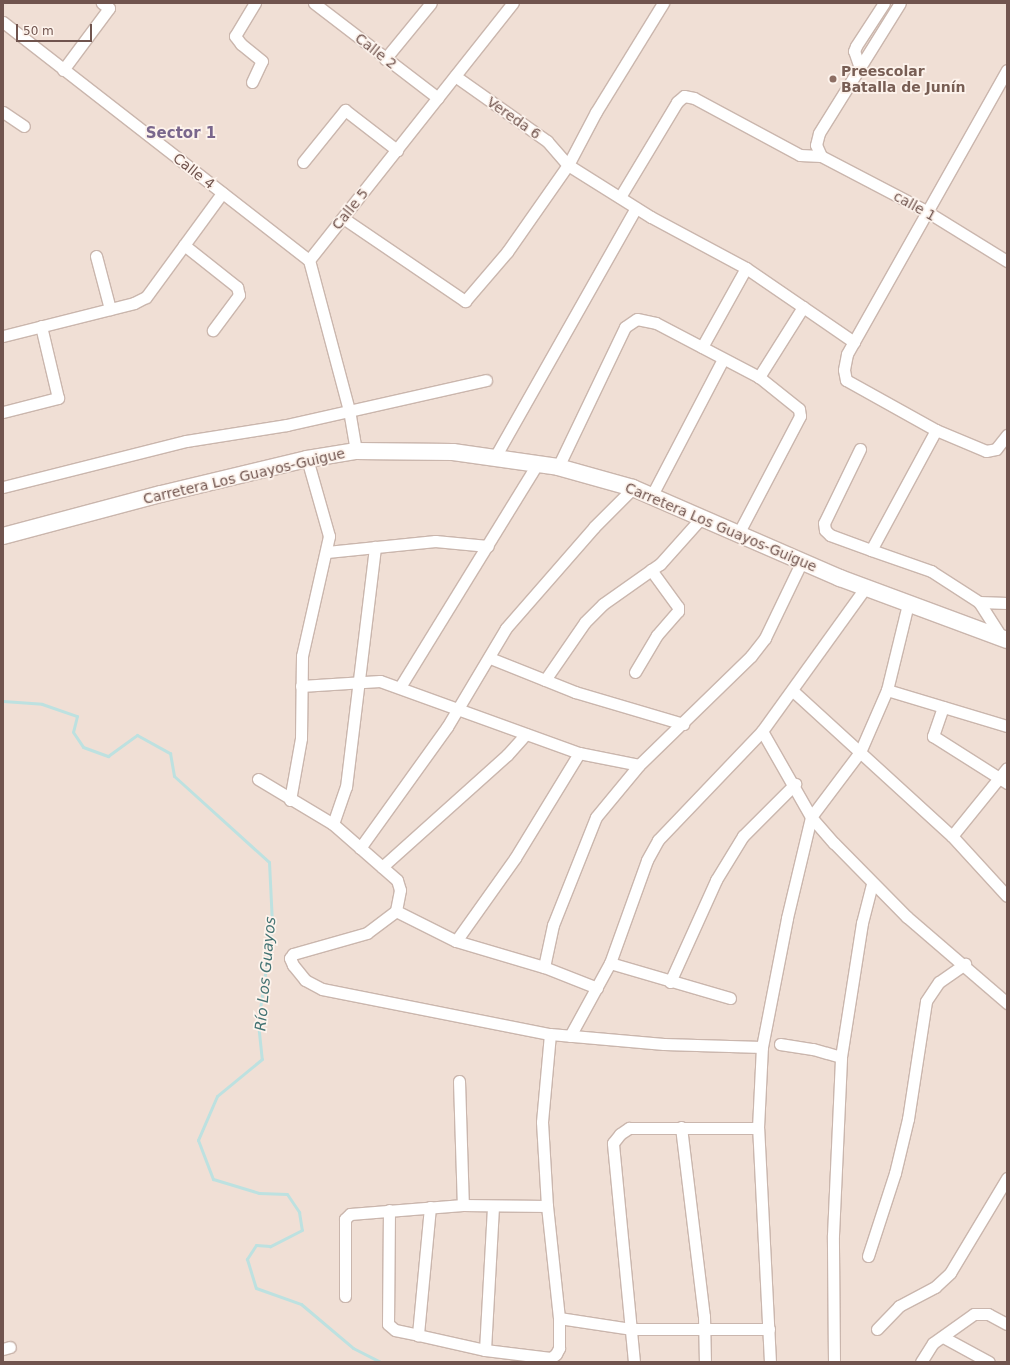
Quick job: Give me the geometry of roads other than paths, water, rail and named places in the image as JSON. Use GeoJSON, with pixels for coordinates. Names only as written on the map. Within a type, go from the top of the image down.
{"type":"FeatureCollection","features":[{"type":"Feature","properties":{"kind":"main road","name":"Carretera Los Guayos-Guigue"},"geometry":{"type":"LineString","coordinates":[[3,536],[161,494],[307,459],[356,451],[453,452],[558,466],[633,488],[739,532],[865,588],[1005,638]]}},
{"type":"Feature","properties":{"kind":"street"},"geometry":{"type":"LineString","coordinates":[[64,70],[108,8],[102,3]]}},
{"type":"Feature","properties":{"kind":"street"},"geometry":{"type":"LineString","coordinates":[[252,82],[262,61],[240,44],[235,36],[255,3]]}},
{"type":"Feature","properties":{"kind":"street"},"geometry":{"type":"LineString","coordinates":[[385,59],[431,3]]}},
{"type":"Feature","properties":{"kind":"street","name":"Calle 5"},"geometry":{"type":"LineString","coordinates":[[309,260],[513,3]]}},
{"type":"Feature","properties":{"kind":"street"},"geometry":{"type":"LineString","coordinates":[[343,218],[465,301],[507,252],[568,165],[596,112],[663,3]]}},
{"type":"Feature","properties":{"kind":"street"},"geometry":{"type":"LineString","coordinates":[[860,68],[854,51],[884,3]]}},
{"type":"Feature","properties":{"kind":"street"},"geometry":{"type":"LineString","coordinates":[[620,197],[677,102],[684,96],[694,98],[800,155],[821,156],[816,145],[819,133],[900,3]]}},
{"type":"Feature","properties":{"kind":"street","name":"Calle 2"},"geometry":{"type":"LineString","coordinates":[[320,5],[385,59],[438,98]]}},
{"type":"Feature","properties":{"kind":"street","name":"Calle 4"},"geometry":{"type":"LineString","coordinates":[[3,22],[309,260]]}},
{"type":"Feature","properties":{"kind":"street"},"geometry":{"type":"LineString","coordinates":[[1007,70],[926,211],[854,342],[844,370],[846,380],[936,430],[986,451],[996,449],[1007,435]]}},
{"type":"Feature","properties":{"kind":"street","name":"Vereda 6"},"geometry":{"type":"LineString","coordinates":[[456,76],[547,141],[568,165],[636,208],[746,268],[854,342]]}},
{"type":"Feature","properties":{"kind":"street"},"geometry":{"type":"LineString","coordinates":[[303,162],[346,110],[397,150]]}},
{"type":"Feature","properties":{"kind":"street"},"geometry":{"type":"LineString","coordinates":[[3,112],[24,126]]}},
{"type":"Feature","properties":{"kind":"street","name":"calle 1"},"geometry":{"type":"LineString","coordinates":[[821,156],[926,211],[1007,261]]}},
{"type":"Feature","properties":{"kind":"street"},"geometry":{"type":"LineString","coordinates":[[3,336],[110,309],[146,297],[222,193]]}},
{"type":"Feature","properties":{"kind":"street"},"geometry":{"type":"LineString","coordinates":[[495,457],[636,208]]}},
{"type":"Feature","properties":{"kind":"street"},"geometry":{"type":"LineString","coordinates":[[184,245],[237,287],[240,295],[213,330]]}},
{"type":"Feature","properties":{"kind":"street"},"geometry":{"type":"LineString","coordinates":[[96,256],[110,309]]}},
{"type":"Feature","properties":{"kind":"street"},"geometry":{"type":"LineString","coordinates":[[309,260],[349,410],[356,451]]}},
{"type":"Feature","properties":{"kind":"street"},"geometry":{"type":"LineString","coordinates":[[702,347],[746,268]]}},
{"type":"Feature","properties":{"kind":"street"},"geometry":{"type":"LineString","coordinates":[[759,377],[803,307]]}},
{"type":"Feature","properties":{"kind":"street"},"geometry":{"type":"LineString","coordinates":[[558,466],[625,327],[637,318],[656,323],[759,377],[795,404],[800,416],[739,532]]}},
{"type":"Feature","properties":{"kind":"street"},"geometry":{"type":"LineString","coordinates":[[3,412],[58,398],[41,326]]}},
{"type":"Feature","properties":{"kind":"street"},"geometry":{"type":"LineString","coordinates":[[652,495],[723,358]]}},
{"type":"Feature","properties":{"kind":"street"},"geometry":{"type":"LineString","coordinates":[[3,487],[186,441],[286,424],[486,380]]}},
{"type":"Feature","properties":{"kind":"street"},"geometry":{"type":"LineString","coordinates":[[871,550],[936,430]]}},
{"type":"Feature","properties":{"kind":"street"},"geometry":{"type":"LineString","coordinates":[[860,449],[824,523],[825,530],[830,535],[931,571],[979,602],[1005,638]]}},
{"type":"Feature","properties":{"kind":"street"},"geometry":{"type":"LineString","coordinates":[[290,800],[301,738],[302,656],[327,552],[329,536],[326,516],[307,459]]}},
{"type":"Feature","properties":{"kind":"street"},"geometry":{"type":"LineString","coordinates":[[400,687],[538,463]]}},
{"type":"Feature","properties":{"kind":"street"},"geometry":{"type":"LineString","coordinates":[[360,848],[447,727],[458,707],[490,658],[506,628],[594,526],[633,488]]}},
{"type":"Feature","properties":{"kind":"street"},"geometry":{"type":"LineString","coordinates":[[545,680],[585,622],[603,604],[660,564],[702,517]]}},
{"type":"Feature","properties":{"kind":"street"},"geometry":{"type":"LineString","coordinates":[[327,552],[435,541],[488,546]]}},
{"type":"Feature","properties":{"kind":"street"},"geometry":{"type":"LineString","coordinates":[[332,824],[346,787],[357,683],[375,547]]}},
{"type":"Feature","properties":{"kind":"street"},"geometry":{"type":"LineString","coordinates":[[544,967],[553,924],[596,817],[639,765],[683,724],[751,656],[765,638],[802,561]]}},
{"type":"Feature","properties":{"kind":"street"},"geometry":{"type":"LineString","coordinates":[[635,672],[657,635],[678,611],[678,608],[651,570]]}},
{"type":"Feature","properties":{"kind":"street"},"geometry":{"type":"LineString","coordinates":[[570,1036],[610,963],[647,860],[658,840],[762,731],[865,588]]}},
{"type":"Feature","properties":{"kind":"street"},"geometry":{"type":"LineString","coordinates":[[979,602],[1007,603]]}},
{"type":"Feature","properties":{"kind":"street"},"geometry":{"type":"LineString","coordinates":[[770,1362],[758,1128],[762,1047],[787,918],[811,817],[860,752],[887,690],[908,604]]}},
{"type":"Feature","properties":{"kind":"street"},"geometry":{"type":"LineString","coordinates":[[490,658],[545,680],[683,724]]}},
{"type":"Feature","properties":{"kind":"street"},"geometry":{"type":"LineString","coordinates":[[301,686],[380,682],[400,687],[458,707],[578,753],[639,765]]}},
{"type":"Feature","properties":{"kind":"street"},"geometry":{"type":"LineString","coordinates":[[793,690],[952,836],[1007,896]]}},
{"type":"Feature","properties":{"kind":"street"},"geometry":{"type":"LineString","coordinates":[[887,690],[1007,726]]}},
{"type":"Feature","properties":{"kind":"street"},"geometry":{"type":"LineString","coordinates":[[943,707],[933,736],[1005,776],[952,836]]}},
{"type":"Feature","properties":{"kind":"street"},"geometry":{"type":"LineString","coordinates":[[762,731],[795,784],[811,817],[872,884],[907,918],[965,964],[1007,1003]]}},
{"type":"Feature","properties":{"kind":"street"},"geometry":{"type":"LineString","coordinates":[[382,867],[507,755],[526,734]]}},
{"type":"Feature","properties":{"kind":"street"},"geometry":{"type":"LineString","coordinates":[[456,941],[515,858],[578,753]]}},
{"type":"Feature","properties":{"kind":"street"},"geometry":{"type":"LineString","coordinates":[[258,779],[290,800],[332,824],[397,880],[400,890],[396,910],[367,934],[293,954],[290,958],[293,965],[305,980],[322,989],[550,1034],[664,1044],[762,1047]]}},
{"type":"Feature","properties":{"kind":"street"},"geometry":{"type":"LineString","coordinates":[[670,982],[716,880],[743,836],[795,784]]}},
{"type":"Feature","properties":{"kind":"street"},"geometry":{"type":"LineString","coordinates":[[834,1362],[833,1235],[841,1057],[862,923],[872,884]]}},
{"type":"Feature","properties":{"kind":"street"},"geometry":{"type":"LineString","coordinates":[[396,910],[456,941],[544,967],[597,988]]}},
{"type":"Feature","properties":{"kind":"street"},"geometry":{"type":"LineString","coordinates":[[610,963],[670,982],[730,998]]}},
{"type":"Feature","properties":{"kind":"street"},"geometry":{"type":"LineString","coordinates":[[868,1256],[895,1173],[908,1119],[926,1001],[940,982],[965,964]]}},
{"type":"Feature","properties":{"kind":"street"},"geometry":{"type":"LineString","coordinates":[[390,1210],[388,1324],[395,1330],[485,1350],[551,1358],[559,1348],[559,1318],[547,1206],[542,1122],[550,1034]]}},
{"type":"Feature","properties":{"kind":"street"},"geometry":{"type":"LineString","coordinates":[[780,1044],[813,1049],[841,1057]]}},
{"type":"Feature","properties":{"kind":"street"},"geometry":{"type":"LineString","coordinates":[[459,1081],[463,1205]]}},
{"type":"Feature","properties":{"kind":"street"},"geometry":{"type":"LineString","coordinates":[[681,1127],[704,1329],[705,1362]]}},
{"type":"Feature","properties":{"kind":"street"},"geometry":{"type":"LineString","coordinates":[[634,1362],[613,1143],[620,1134],[629,1128],[758,1128]]}},
{"type":"Feature","properties":{"kind":"street"},"geometry":{"type":"LineString","coordinates":[[877,1329],[899,1306],[936,1287],[950,1273],[1007,1178]]}},
{"type":"Feature","properties":{"kind":"street"},"geometry":{"type":"LineString","coordinates":[[345,1296],[346,1216],[355,1212],[430,1206],[547,1206]]}},
{"type":"Feature","properties":{"kind":"street"},"geometry":{"type":"LineString","coordinates":[[418,1335],[430,1206]]}},
{"type":"Feature","properties":{"kind":"street"},"geometry":{"type":"LineString","coordinates":[[485,1350],[493,1206]]}},
{"type":"Feature","properties":{"kind":"street"},"geometry":{"type":"LineString","coordinates":[[921,1362],[933,1343],[968,1318],[980,1313],[988,1314],[1007,1324]]}},
{"type":"Feature","properties":{"kind":"street"},"geometry":{"type":"LineString","coordinates":[[559,1318],[632,1329],[769,1329]]}},
{"type":"Feature","properties":{"kind":"street"},"geometry":{"type":"LineString","coordinates":[[943,1337],[989,1362]]}},
{"type":"Feature","properties":{"kind":"waterway","name":"Río Los Guayos"},"geometry":{"type":"LineString","coordinates":[[3,701],[42,704],[77,716],[73,732],[83,747],[108,756],[137,735],[170,753],[174,776],[269,862],[272,924],[258,1023],[262,1059],[217,1096],[198,1140],[213,1179],[259,1193],[287,1194],[299,1212],[302,1230],[270,1246],[256,1245],[247,1259],[256,1288],[301,1304],[353,1348],[380,1362]]}},
{"type":"Feature","properties":{"kind":"place","name":"Preescolar Batalla de Junín"},"geometry":{"type":"Point","coordinates":[833,79]}},
{"type":"Feature","properties":{"kind":"district","name":"Sector 1"},"geometry":{"type":"Point","coordinates":[181,134]}}]}
